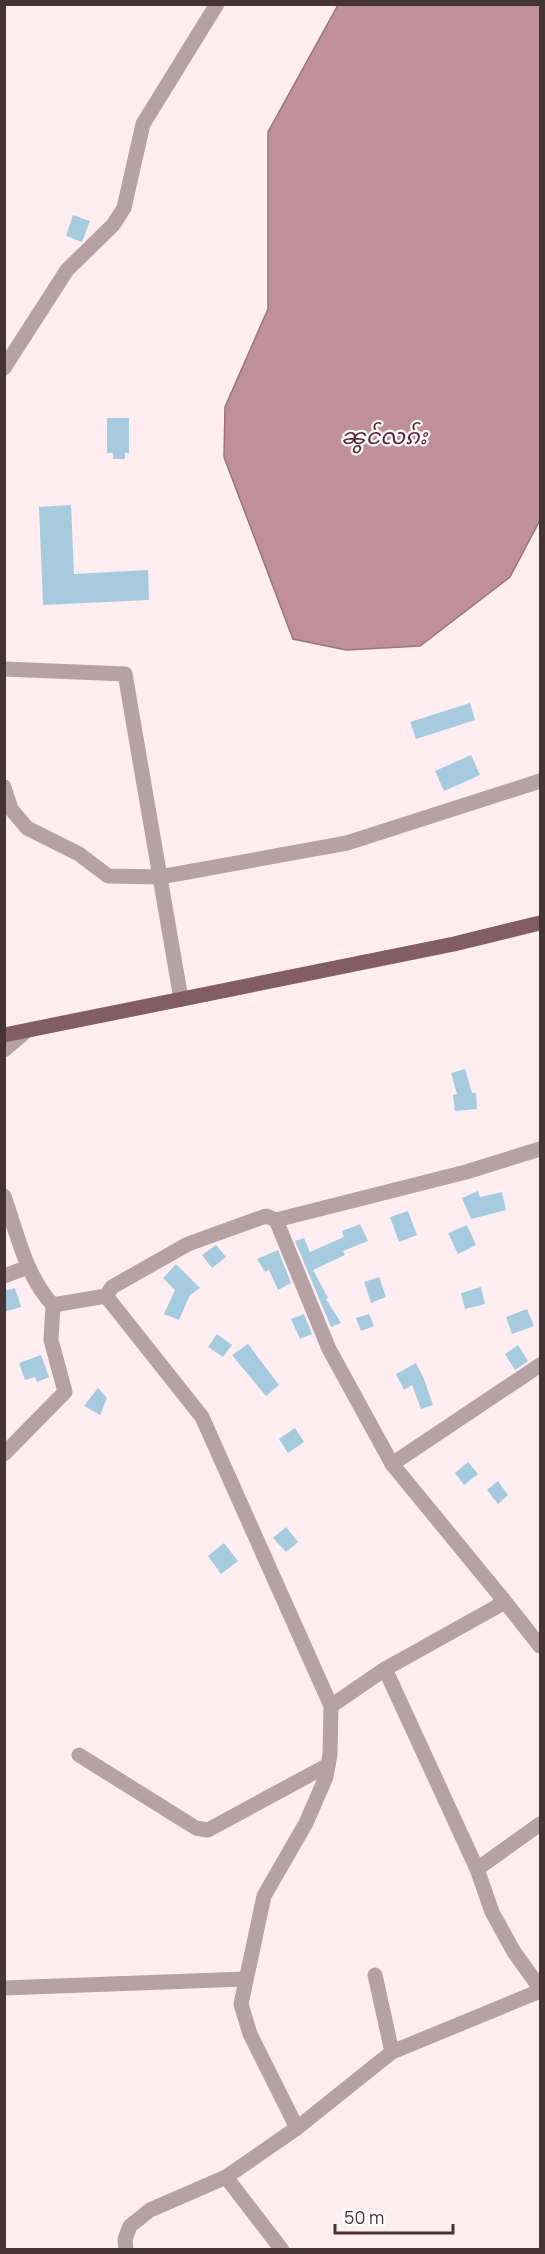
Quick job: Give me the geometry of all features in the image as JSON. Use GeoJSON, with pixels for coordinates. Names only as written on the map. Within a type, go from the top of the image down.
{"type":"FeatureCollection","features":[{"type":"Feature","properties":{"kind":"main road"},"geometry":{"type":"LineString","coordinates":[[4,1035],[24,1033],[454,944],[540,923]]}},
{"type":"Feature","properties":{"kind":"street"},"geometry":{"type":"LineString","coordinates":[[4,368],[66,270],[113,225],[124,208],[143,124],[217,4]]}},
{"type":"Feature","properties":{"kind":"street"},"geometry":{"type":"LineString","coordinates":[[4,669],[125,674],[182,999]]}},
{"type":"Feature","properties":{"kind":"street"},"geometry":{"type":"LineString","coordinates":[[4,788],[11,809],[27,828],[79,854],[108,876],[160,877],[347,843],[540,781]]}},
{"type":"Feature","properties":{"kind":"street"},"geometry":{"type":"LineString","coordinates":[[4,1050],[24,1033]]}},
{"type":"Feature","properties":{"kind":"street"},"geometry":{"type":"LineString","coordinates":[[53,1305],[106,1296],[112,1287],[188,1244],[266,1216],[276,1220],[466,1172],[540,1149]]}},
{"type":"Feature","properties":{"kind":"street"},"geometry":{"type":"LineString","coordinates":[[4,1196],[28,1267],[42,1294],[53,1305],[51,1340],[65,1392],[4,1454]]}},
{"type":"Feature","properties":{"kind":"street"},"geometry":{"type":"LineString","coordinates":[[276,1220],[329,1349],[392,1464],[540,1646]]}},
{"type":"Feature","properties":{"kind":"street"},"geometry":{"type":"LineString","coordinates":[[4,1276],[28,1267]]}},
{"type":"Feature","properties":{"kind":"street"},"geometry":{"type":"LineString","coordinates":[[106,1296],[202,1417],[330,1706],[326,1777],[306,1823],[264,1896],[240,2004],[250,2034],[297,2127]]}},
{"type":"Feature","properties":{"kind":"street"},"geometry":{"type":"LineString","coordinates":[[392,1464],[540,1365]]}},
{"type":"Feature","properties":{"kind":"street"},"geometry":{"type":"LineString","coordinates":[[330,1706],[386,1669],[498,1606],[502,1598]]}},
{"type":"Feature","properties":{"kind":"street"},"geometry":{"type":"LineString","coordinates":[[126,2250],[125,2239],[130,2226],[150,2210],[226,2177],[297,2127],[392,2052],[540,1990],[514,1952],[492,1912],[477,1869],[386,1669]]}},
{"type":"Feature","properties":{"kind":"street"},"geometry":{"type":"LineString","coordinates":[[79,1755],[196,1828],[208,1830],[328,1765]]}},
{"type":"Feature","properties":{"kind":"street"},"geometry":{"type":"LineString","coordinates":[[477,1869],[540,1824]]}},
{"type":"Feature","properties":{"kind":"street"},"geometry":{"type":"LineString","coordinates":[[375,1975],[392,2052]]}},
{"type":"Feature","properties":{"kind":"street"},"geometry":{"type":"LineString","coordinates":[[4,1988],[245,1979]]}},
{"type":"Feature","properties":{"kind":"street"},"geometry":{"type":"LineString","coordinates":[[226,2177],[282,2250]]}},
{"type":"Feature","properties":{"kind":"water","name":"ၼွင်လၵ်း"},"geometry":{"type":"Polygon","coordinates":[[[338,5],[540,5],[540,520],[510,577],[420,646],[346,650],[293,639],[224,457],[225,407],[268,309],[268,132],[338,5]]]}},
{"type":"Feature","properties":{"kind":"building"},"geometry":{"type":"Polygon","coordinates":[[[73,215],[90,221],[82,242],[66,236],[73,215]]]}},
{"type":"Feature","properties":{"kind":"building"},"geometry":{"type":"Polygon","coordinates":[[[107,418],[129,418],[129,453],[125,453],[125,459],[113,459],[113,453],[107,453],[107,418]]]}},
{"type":"Feature","properties":{"kind":"building"},"geometry":{"type":"Polygon","coordinates":[[[71,505],[74,574],[148,570],[149,600],[43,605],[39,507],[71,505]]]}},
{"type":"Feature","properties":{"kind":"building"},"geometry":{"type":"Polygon","coordinates":[[[470,703],[475,720],[416,739],[410,722],[470,703]]]}},
{"type":"Feature","properties":{"kind":"building"},"geometry":{"type":"Polygon","coordinates":[[[471,755],[480,775],[444,791],[435,771],[471,755]]]}},
{"type":"Feature","properties":{"kind":"building"},"geometry":{"type":"Polygon","coordinates":[[[465,1069],[472,1093],[476,1093],[477,1109],[455,1111],[453,1095],[457,1094],[451,1073],[465,1069]]]}},
{"type":"Feature","properties":{"kind":"building"},"geometry":{"type":"Polygon","coordinates":[[[478,1191],[480,1197],[502,1192],[506,1210],[471,1219],[462,1198],[478,1191]]]}},
{"type":"Feature","properties":{"kind":"building"},"geometry":{"type":"Polygon","coordinates":[[[408,1211],[417,1235],[399,1242],[390,1217],[408,1211]]]}},
{"type":"Feature","properties":{"kind":"building"},"geometry":{"type":"Polygon","coordinates":[[[360,1224],[368,1241],[343,1251],[345,1255],[313,1270],[328,1298],[326,1299],[341,1323],[331,1327],[295,1241],[304,1238],[310,1252],[344,1237],[342,1231],[360,1224]]]}},
{"type":"Feature","properties":{"kind":"building"},"geometry":{"type":"Polygon","coordinates":[[[467,1225],[476,1245],[458,1254],[448,1233],[467,1225]]]}},
{"type":"Feature","properties":{"kind":"building"},"geometry":{"type":"Polygon","coordinates":[[[216,1245],[226,1257],[212,1268],[202,1255],[216,1245]]]}},
{"type":"Feature","properties":{"kind":"building"},"geometry":{"type":"Polygon","coordinates":[[[278,1250],[291,1283],[278,1290],[269,1270],[265,1272],[257,1259],[278,1250]]]}},
{"type":"Feature","properties":{"kind":"building"},"geometry":{"type":"Polygon","coordinates":[[[176,1264],[200,1288],[190,1295],[179,1320],[164,1314],[175,1290],[163,1278],[176,1264]]]}},
{"type":"Feature","properties":{"kind":"building"},"geometry":{"type":"Polygon","coordinates":[[[379,1277],[386,1297],[371,1303],[364,1282],[379,1277]]]}},
{"type":"Feature","properties":{"kind":"building"},"geometry":{"type":"Polygon","coordinates":[[[481,1287],[485,1304],[465,1309],[461,1293],[481,1287]]]}},
{"type":"Feature","properties":{"kind":"building"},"geometry":{"type":"Polygon","coordinates":[[[15,1288],[21,1307],[4,1312],[4,1291],[15,1288]]]}},
{"type":"Feature","properties":{"kind":"building"},"geometry":{"type":"Polygon","coordinates":[[[527,1309],[534,1326],[512,1334],[506,1317],[527,1309]]]}},
{"type":"Feature","properties":{"kind":"building"},"geometry":{"type":"Polygon","coordinates":[[[304,1314],[312,1334],[300,1339],[291,1319],[304,1314]]]}},
{"type":"Feature","properties":{"kind":"building"},"geometry":{"type":"Polygon","coordinates":[[[369,1314],[374,1326],[361,1331],[356,1318],[369,1314]]]}},
{"type":"Feature","properties":{"kind":"building"},"geometry":{"type":"Polygon","coordinates":[[[217,1334],[232,1345],[223,1357],[208,1347],[217,1334]]]}},
{"type":"Feature","properties":{"kind":"building"},"geometry":{"type":"Polygon","coordinates":[[[248,1344],[279,1385],[266,1396],[232,1355],[248,1344]]]}},
{"type":"Feature","properties":{"kind":"building"},"geometry":{"type":"Polygon","coordinates":[[[518,1345],[528,1361],[515,1370],[505,1354],[518,1345]]]}},
{"type":"Feature","properties":{"kind":"building"},"geometry":{"type":"Polygon","coordinates":[[[41,1355],[49,1377],[37,1382],[35,1377],[25,1380],[19,1363],[41,1355]]]}},
{"type":"Feature","properties":{"kind":"building"},"geometry":{"type":"Polygon","coordinates":[[[416,1363],[433,1405],[421,1409],[412,1385],[404,1390],[396,1374],[416,1363]]]}},
{"type":"Feature","properties":{"kind":"building"},"geometry":{"type":"Polygon","coordinates":[[[98,1388],[107,1398],[100,1415],[84,1406],[98,1388]]]}},
{"type":"Feature","properties":{"kind":"building"},"geometry":{"type":"Polygon","coordinates":[[[295,1428],[304,1442],[288,1453],[279,1439],[295,1428]]]}},
{"type":"Feature","properties":{"kind":"building"},"geometry":{"type":"Polygon","coordinates":[[[468,1462],[478,1474],[464,1485],[455,1473],[468,1462]]]}},
{"type":"Feature","properties":{"kind":"building"},"geometry":{"type":"Polygon","coordinates":[[[498,1481],[508,1495],[498,1504],[487,1490],[498,1481]]]}},
{"type":"Feature","properties":{"kind":"building"},"geometry":{"type":"Polygon","coordinates":[[[286,1527],[298,1542],[286,1552],[273,1538],[286,1527]]]}},
{"type":"Feature","properties":{"kind":"building"},"geometry":{"type":"Polygon","coordinates":[[[224,1543],[238,1561],[221,1574],[208,1556],[224,1543]]]}}]}
